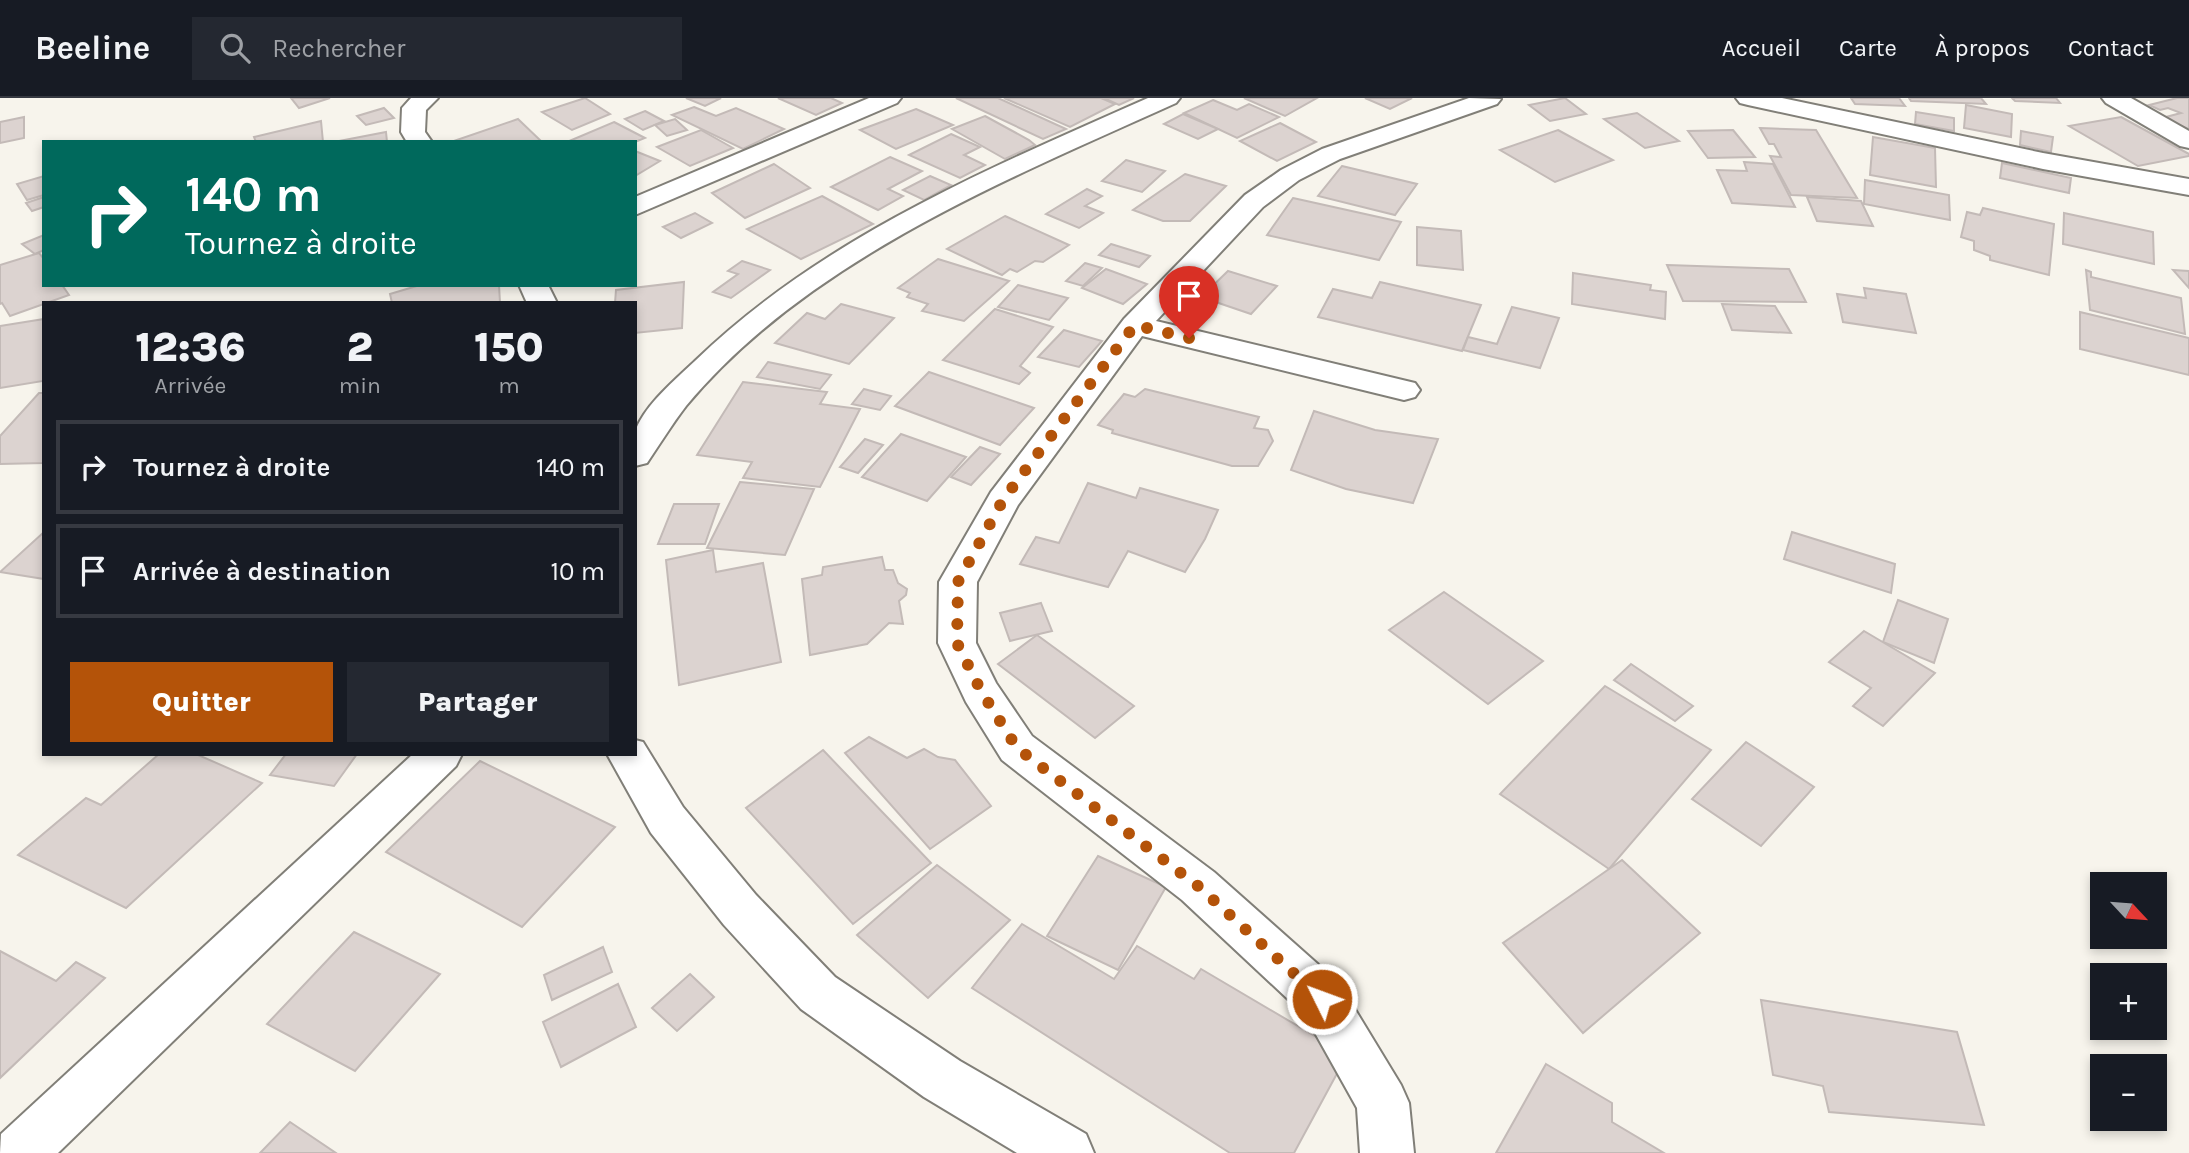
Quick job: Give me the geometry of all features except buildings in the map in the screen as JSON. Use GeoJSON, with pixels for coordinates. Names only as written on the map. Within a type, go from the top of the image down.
{"type":"FeatureCollection","features":[{"type":"Feature","properties":{"kind":"street"},"geometry":{"type":"LineString","coordinates":[[419,140],[413,132],[414,108],[426,98]]}},
{"type":"Feature","properties":{"kind":"street"},"geometry":{"type":"LineString","coordinates":[[637,206],[889,98]]}},
{"type":"Feature","properties":{"kind":"street"},"geometry":{"type":"LineString","coordinates":[[637,453],[681,392],[747,329],[829,266],[947,198],[1168,98]]}},
{"type":"Feature","properties":{"kind":"street"},"geometry":{"type":"LineString","coordinates":[[1387,1153],[1383,1103],[1322,999],[1198,886],[1017,748],[981,691],[957,643],[958,582],[1003,500],[1135,325],[1254,201],[1290,175],[1331,153],[1488,98],[1495,98]]}},
{"type":"Feature","properties":{"kind":"street"},"geometry":{"type":"LineString","coordinates":[[1748,98],[2043,161],[2189,187]]}},
{"type":"Feature","properties":{"kind":"street"},"geometry":{"type":"LineString","coordinates":[[2114,98],[2189,141]]}},
{"type":"Feature","properties":{"kind":"street"},"geometry":{"type":"LineString","coordinates":[[1135,325],[1404,390]]}},
{"type":"Feature","properties":{"kind":"street"},"geometry":{"type":"LineString","coordinates":[[20,1153],[439,756]]}},
{"type":"Feature","properties":{"kind":"street"},"geometry":{"type":"LineString","coordinates":[[629,756],[676,830],[740,910],[818,993],[942,1079],[1067,1153]]}},
{"type":"Feature","properties":{"kind":"route"},"geometry":{"type":"LineString","coordinates":[[1189,338],[1135,325],[1118,347],[1003,500],[958,582],[957,643],[981,691],[1017,748],[1198,886],[1322,999]]}}]}
